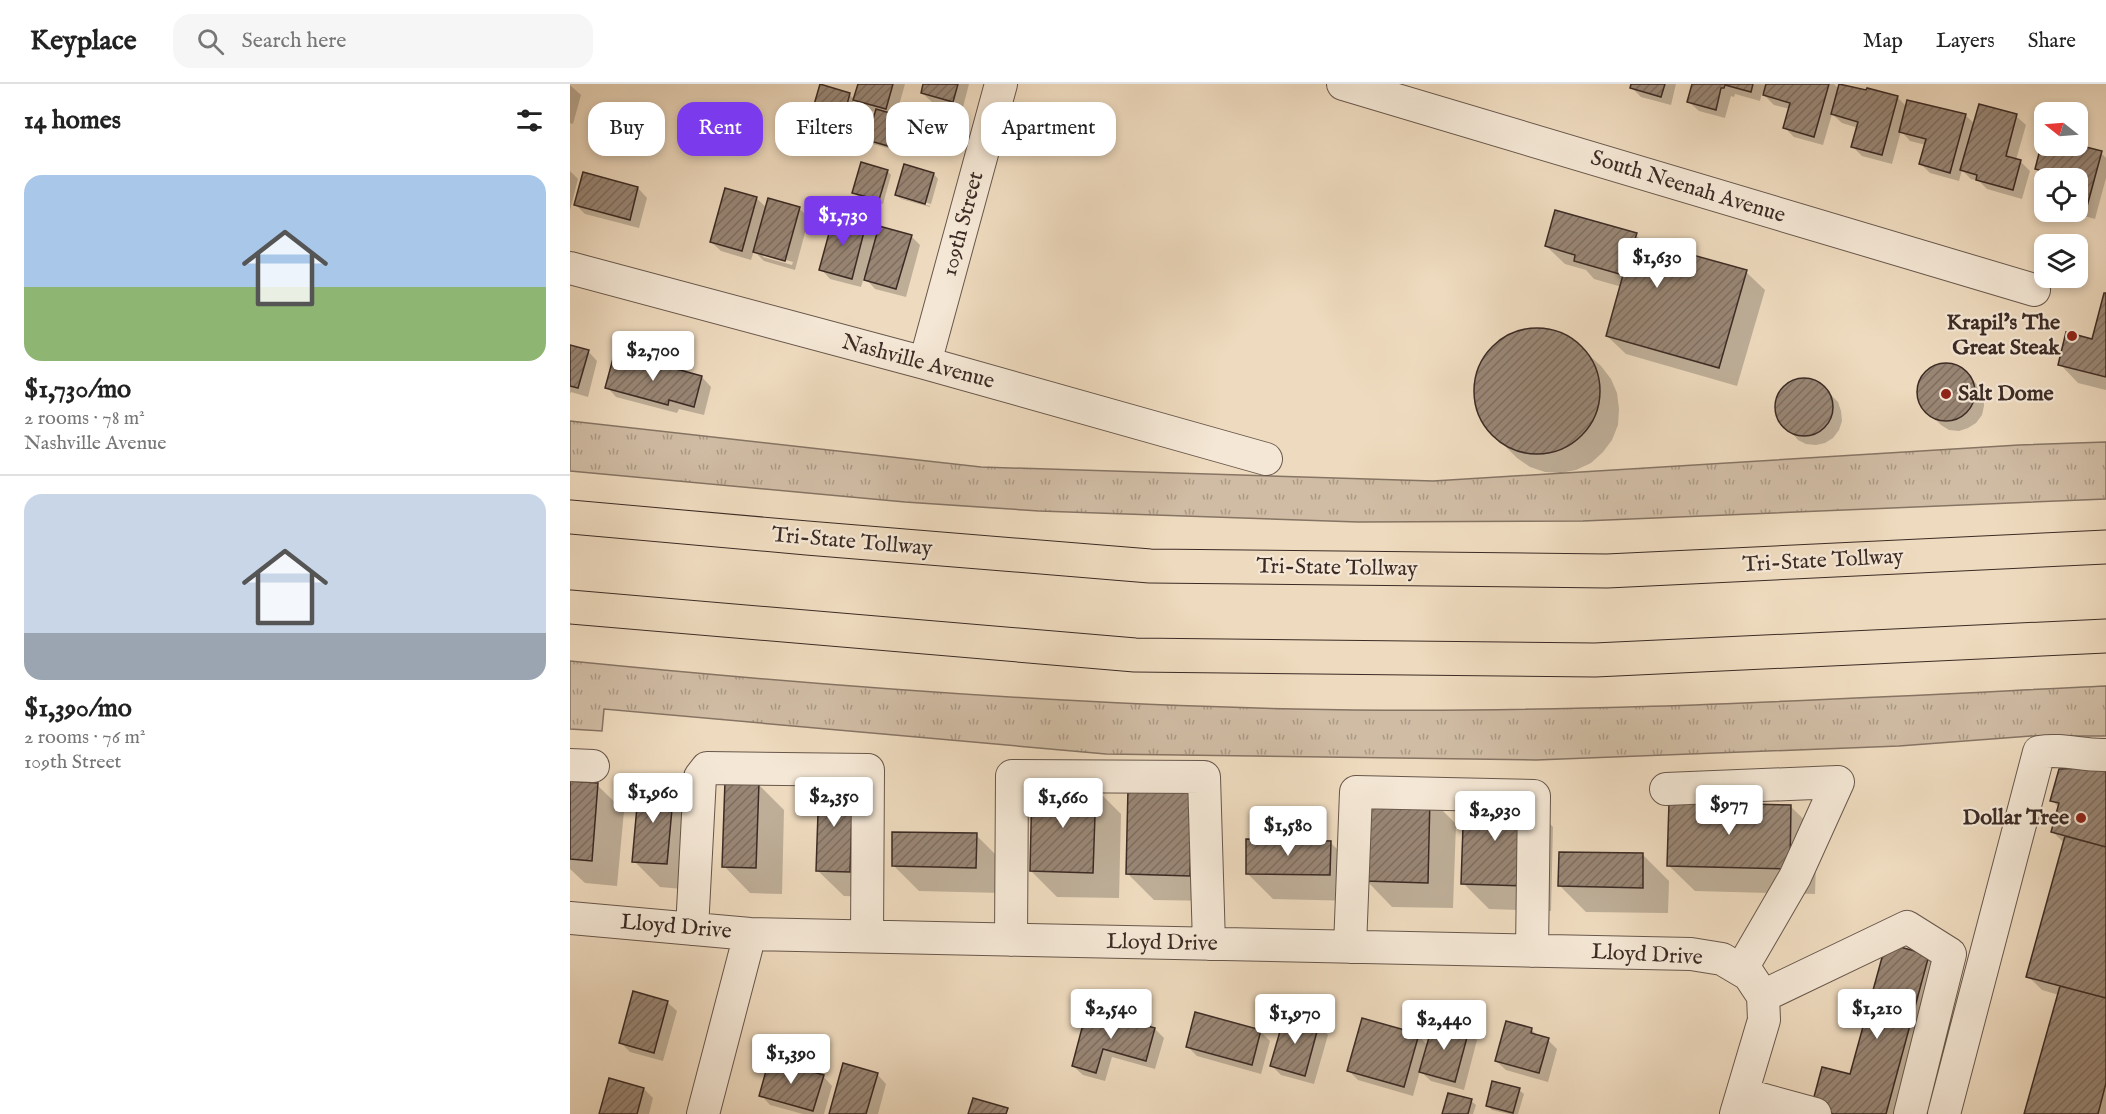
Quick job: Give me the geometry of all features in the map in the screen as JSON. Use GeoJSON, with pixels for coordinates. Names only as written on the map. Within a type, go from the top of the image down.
{"type":"FeatureCollection","features":[{"type":"Feature","properties":{"kind":"highway","name":"Tri-State Tollway"},"geometry":{"type":"LineString","coordinates":[[570,517],[1150,566],[1607,571],[2106,547]]}},
{"type":"Feature","properties":{"kind":"highway"},"geometry":{"type":"LineString","coordinates":[[570,608],[1135,655],[1594,660],[2106,636]]}},
{"type":"Feature","properties":{"kind":"street","name":"109th Street"},"geometry":{"type":"LineString","coordinates":[[925,363],[1001,84]]}},
{"type":"Feature","properties":{"kind":"street","name":"South Neenah Avenue"},"geometry":{"type":"LineString","coordinates":[[1343,84],[2034,290]]}},
{"type":"Feature","properties":{"kind":"street","name":"Nashville Avenue"},"geometry":{"type":"LineString","coordinates":[[570,268],[925,363],[1266,459]]}},
{"type":"Feature","properties":{"kind":"street"},"geometry":{"type":"LineString","coordinates":[[1944,1114],[2039,752],[2056,749],[2090,756],[2106,755]]}},
{"type":"Feature","properties":{"kind":"street"},"geometry":{"type":"LineString","coordinates":[[692,929],[700,777],[707,768],[868,770],[867,936]]}},
{"type":"Feature","properties":{"kind":"street"},"geometry":{"type":"LineString","coordinates":[[1011,940],[1012,776],[1204,777],[1209,944]]}},
{"type":"Feature","properties":{"kind":"street"},"geometry":{"type":"LineString","coordinates":[[1666,789],[1838,782],[1751,980],[1764,1020],[1739,1104]]}},
{"type":"Feature","properties":{"kind":"street"},"geometry":{"type":"LineString","coordinates":[[1350,947],[1356,792],[1534,796],[1532,951]]}},
{"type":"Feature","properties":{"kind":"street","name":"Lloyd Drive"},"geometry":{"type":"LineString","coordinates":[[570,918],[750,934],[1691,954],[1722,959],[1751,980]]}},
{"type":"Feature","properties":{"kind":"street"},"geometry":{"type":"LineString","coordinates":[[1751,980],[1907,927],[1950,954],[1910,1114]]}},
{"type":"Feature","properties":{"kind":"street"},"geometry":{"type":"LineString","coordinates":[[703,1114],[750,934]]}},
{"type":"Feature","properties":{"kind":"street"},"geometry":{"type":"LineString","coordinates":[[1739,1104],[1769,1114]]}},
{"type":"Feature","properties":{"kind":"street"},"geometry":{"type":"LineString","coordinates":[[1739,1104],[1815,1114]]}},
{"type":"Feature","properties":{"kind":"green space"},"geometry":{"type":"Polygon","coordinates":[[[570,421],[981,467],[1433,481],[2019,445],[2106,442],[2106,499],[1583,521],[1358,522],[1039,511],[905,502],[570,471],[570,421]]]}},
{"type":"Feature","properties":{"kind":"green space"},"geometry":{"type":"Polygon","coordinates":[[[570,661],[932,692],[1114,703],[1295,709],[1599,708],[1802,701],[2106,686],[2106,736],[2031,736],[1899,746],[1536,760],[1106,754],[604,709],[602,731],[570,729],[570,661]]]}},
{"type":"Feature","properties":{"kind":"building"},"geometry":{"type":"Polygon","coordinates":[[[820,84],[850,93],[848,102],[815,102],[820,84]]]}},
{"type":"Feature","properties":{"kind":"building"},"geometry":{"type":"Polygon","coordinates":[[[858,84],[893,84],[888,102],[886,102],[886,109],[874,106],[874,102],[853,100],[858,84]]]}},
{"type":"Feature","properties":{"kind":"building"},"geometry":{"type":"Polygon","coordinates":[[[923,84],[958,84],[953,102],[921,93],[923,84]]]}},
{"type":"Feature","properties":{"kind":"building"},"geometry":{"type":"Polygon","coordinates":[[[1631,84],[1665,84],[1661,97],[1630,88],[1631,84]]]}},
{"type":"Feature","properties":{"kind":"building"},"geometry":{"type":"Polygon","coordinates":[[[1692,84],[1753,84],[1751,92],[1725,85],[1721,88],[1716,110],[1687,102],[1692,84]]]}},
{"type":"Feature","properties":{"kind":"building"},"geometry":{"type":"Polygon","coordinates":[[[1766,84],[1829,84],[1814,137],[1783,128],[1790,103],[1763,95],[1766,84]]]}},
{"type":"Feature","properties":{"kind":"building"},"geometry":{"type":"Polygon","coordinates":[[[1839,84],[1898,96],[1882,155],[1851,147],[1858,122],[1831,114],[1839,84]]]}},
{"type":"Feature","properties":{"kind":"building"},"geometry":{"type":"Polygon","coordinates":[[[1907,100],[1966,114],[1950,173],[1919,164],[1926,139],[1899,132],[1907,100]]]}},
{"type":"Feature","properties":{"kind":"building"},"geometry":{"type":"Polygon","coordinates":[[[1979,104],[2017,114],[2006,156],[2021,160],[2013,190],[1976,180],[1977,175],[1960,170],[1979,104]]]}},
{"type":"Feature","properties":{"kind":"building"},"geometry":{"type":"Polygon","coordinates":[[[876,109],[886,112],[886,145],[874,142],[876,109]]]}},
{"type":"Feature","properties":{"kind":"building"},"geometry":{"type":"Polygon","coordinates":[[[2088,148],[2102,151],[2088,203],[2088,168],[2035,168],[2038,156],[2088,156],[2088,148]]]}},
{"type":"Feature","properties":{"kind":"building"},"geometry":{"type":"Polygon","coordinates":[[[861,162],[888,170],[879,200],[852,193],[861,162]]]}},
{"type":"Feature","properties":{"kind":"building"},"geometry":{"type":"Polygon","coordinates":[[[904,164],[934,173],[925,204],[895,195],[904,164]]]}},
{"type":"Feature","properties":{"kind":"building"},"geometry":{"type":"Polygon","coordinates":[[[583,172],[638,187],[630,220],[574,205],[583,172]]]}},
{"type":"Feature","properties":{"kind":"building"},"geometry":{"type":"Polygon","coordinates":[[[725,188],[757,197],[742,251],[710,242],[725,188]]]}},
{"type":"Feature","properties":{"kind":"building"},"geometry":{"type":"Polygon","coordinates":[[[768,198],[800,207],[785,261],[753,252],[768,198]]]}},
{"type":"Feature","properties":{"kind":"building"},"geometry":{"type":"Polygon","coordinates":[[[1555,210],[1637,233],[1635,239],[1747,270],[1719,368],[1606,336],[1623,275],[1574,261],[1575,255],[1545,246],[1555,210]]]}},
{"type":"Feature","properties":{"kind":"building"},"geometry":{"type":"Polygon","coordinates":[[[834,215],[866,224],[852,279],[819,270],[834,215]]]}},
{"type":"Feature","properties":{"kind":"building"},"geometry":{"type":"Polygon","coordinates":[[[879,226],[912,235],[896,289],[864,280],[879,226]]]}},
{"type":"Feature","properties":{"kind":"building","name":"Krapil's The Great Steak"},"geometry":{"type":"Polygon","coordinates":[[[2104,293],[2106,293],[2106,377],[2058,365],[2066,332],[2092,339],[2104,293]]]}},
{"type":"Feature","properties":{"kind":"building"},"geometry":{"type":"Polygon","coordinates":[[[1537,328],[1561,332],[1582,346],[1596,367],[1600,391],[1596,415],[1582,436],[1561,450],[1537,454],[1513,450],[1492,436],[1478,415],[1474,391],[1478,367],[1492,346],[1513,332],[1537,328]]]}},
{"type":"Feature","properties":{"kind":"building"},"geometry":{"type":"Polygon","coordinates":[[[570,345],[589,350],[578,388],[570,386],[570,345]]]}},
{"type":"Feature","properties":{"kind":"building"},"geometry":{"type":"Polygon","coordinates":[[[614,355],[646,364],[647,361],[702,376],[694,407],[669,400],[668,405],[605,388],[614,355]]]}},
{"type":"Feature","properties":{"kind":"building","name":"Salt Dome"},"geometry":{"type":"Polygon","coordinates":[[[1940,363],[1952,363],[1967,371],[1975,386],[1975,398],[1967,413],[1952,421],[1940,421],[1925,413],[1917,398],[1917,386],[1925,371],[1940,363]]]}},
{"type":"Feature","properties":{"kind":"building"},"geometry":{"type":"Polygon","coordinates":[[[1798,378],[1810,378],[1825,386],[1833,401],[1833,413],[1825,428],[1810,436],[1798,436],[1783,428],[1775,413],[1775,401],[1783,386],[1798,378]]]}},
{"type":"Feature","properties":{"kind":"building","name":"Dollar Tree"},"geometry":{"type":"Polygon","coordinates":[[[2106,767],[2106,847],[2051,832],[2059,803],[2050,801],[2059,769],[2106,767]]]}},
{"type":"Feature","properties":{"kind":"building"},"geometry":{"type":"Polygon","coordinates":[[[570,781],[598,783],[592,861],[570,859],[570,781]]]}},
{"type":"Feature","properties":{"kind":"building"},"geometry":{"type":"Polygon","coordinates":[[[725,781],[759,782],[756,868],[722,867],[725,781]]]}},
{"type":"Feature","properties":{"kind":"building"},"geometry":{"type":"Polygon","coordinates":[[[639,784],[674,787],[667,864],[632,862],[639,784]]]}},
{"type":"Feature","properties":{"kind":"building"},"geometry":{"type":"Polygon","coordinates":[[[819,784],[853,786],[850,872],[816,871],[819,784]]]}},
{"type":"Feature","properties":{"kind":"building"},"geometry":{"type":"Polygon","coordinates":[[[1032,785],[1096,786],[1093,873],[1030,871],[1032,785]]]}},
{"type":"Feature","properties":{"kind":"building"},"geometry":{"type":"Polygon","coordinates":[[[1128,788],[1192,790],[1190,876],[1126,874],[1128,788]]]}},
{"type":"Feature","properties":{"kind":"building"},"geometry":{"type":"Polygon","coordinates":[[[1367,794],[1430,796],[1428,883],[1364,881],[1367,794]]]}},
{"type":"Feature","properties":{"kind":"building"},"geometry":{"type":"Polygon","coordinates":[[[1464,798],[1528,799],[1525,886],[1461,884],[1464,798]]]}},
{"type":"Feature","properties":{"kind":"building"},"geometry":{"type":"Polygon","coordinates":[[[1669,802],[1791,805],[1790,869],[1667,866],[1669,802]]]}},
{"type":"Feature","properties":{"kind":"building"},"geometry":{"type":"Polygon","coordinates":[[[892,832],[977,833],[976,868],[892,866],[892,832]]]}},
{"type":"Feature","properties":{"kind":"building"},"geometry":{"type":"Polygon","coordinates":[[[2065,836],[2106,847],[2106,998],[2026,977],[2065,836]]]}},
{"type":"Feature","properties":{"kind":"building"},"geometry":{"type":"Polygon","coordinates":[[[1246,839],[1331,841],[1330,875],[1246,874],[1246,839]]]}},
{"type":"Feature","properties":{"kind":"building"},"geometry":{"type":"Polygon","coordinates":[[[1559,852],[1643,853],[1643,888],[1558,886],[1559,852]]]}},
{"type":"Feature","properties":{"kind":"building"},"geometry":{"type":"Polygon","coordinates":[[[1886,943],[1929,955],[1886,1114],[1834,1114],[1811,1108],[1822,1067],[1850,1074],[1886,943]]]}},
{"type":"Feature","properties":{"kind":"building"},"geometry":{"type":"Polygon","coordinates":[[[2060,986],[2106,998],[2106,1083],[2098,1114],[2024,1114],[2060,986]]]}},
{"type":"Feature","properties":{"kind":"building"},"geometry":{"type":"Polygon","coordinates":[[[633,991],[668,1001],[654,1053],[619,1043],[633,991]]]}},
{"type":"Feature","properties":{"kind":"building"},"geometry":{"type":"Polygon","coordinates":[[[1087,1009],[1155,1028],[1146,1061],[1103,1049],[1096,1073],[1072,1066],[1087,1009]]]}},
{"type":"Feature","properties":{"kind":"building"},"geometry":{"type":"Polygon","coordinates":[[[1195,1012],[1261,1030],[1252,1065],[1186,1047],[1195,1012]]]}},
{"type":"Feature","properties":{"kind":"building"},"geometry":{"type":"Polygon","coordinates":[[[1285,1014],[1319,1024],[1305,1076],[1270,1066],[1285,1014]]]}},
{"type":"Feature","properties":{"kind":"building"},"geometry":{"type":"Polygon","coordinates":[[[1362,1018],[1419,1034],[1404,1087],[1347,1071],[1362,1018]]]}},
{"type":"Feature","properties":{"kind":"building"},"geometry":{"type":"Polygon","coordinates":[[[1434,1020],[1469,1030],[1455,1082],[1419,1072],[1434,1020]]]}},
{"type":"Feature","properties":{"kind":"building"},"geometry":{"type":"Polygon","coordinates":[[[1506,1021],[1532,1028],[1531,1033],[1549,1038],[1539,1073],[1495,1061],[1506,1021]]]}},
{"type":"Feature","properties":{"kind":"building"},"geometry":{"type":"Polygon","coordinates":[[[769,1060],[824,1075],[813,1111],[759,1096],[769,1060]]]}},
{"type":"Feature","properties":{"kind":"building"},"geometry":{"type":"Polygon","coordinates":[[[843,1063],[878,1073],[866,1114],[829,1114],[843,1063]]]}},
{"type":"Feature","properties":{"kind":"building"},"geometry":{"type":"Polygon","coordinates":[[[609,1078],[644,1088],[637,1114],[599,1114],[609,1078]]]}},
{"type":"Feature","properties":{"kind":"building"},"geometry":{"type":"Polygon","coordinates":[[[1492,1081],[1520,1088],[1513,1113],[1486,1106],[1492,1081]]]}},
{"type":"Feature","properties":{"kind":"building"},"geometry":{"type":"Polygon","coordinates":[[[1448,1093],[1472,1099],[1468,1114],[1442,1114],[1448,1093]]]}},
{"type":"Feature","properties":{"kind":"building"},"geometry":{"type":"Polygon","coordinates":[[[973,1098],[1008,1108],[1006,1114],[968,1114],[973,1098]]]}},
{"type":"Feature","properties":{"kind":"place","name":"Krapil's The Great Steak"},"geometry":{"type":"Point","coordinates":[2072,336]}},
{"type":"Feature","properties":{"kind":"place","name":"Salt Dome"},"geometry":{"type":"Point","coordinates":[1946,394]}},
{"type":"Feature","properties":{"kind":"place","name":"Dollar Tree"},"geometry":{"type":"Point","coordinates":[2081,818]}}]}
